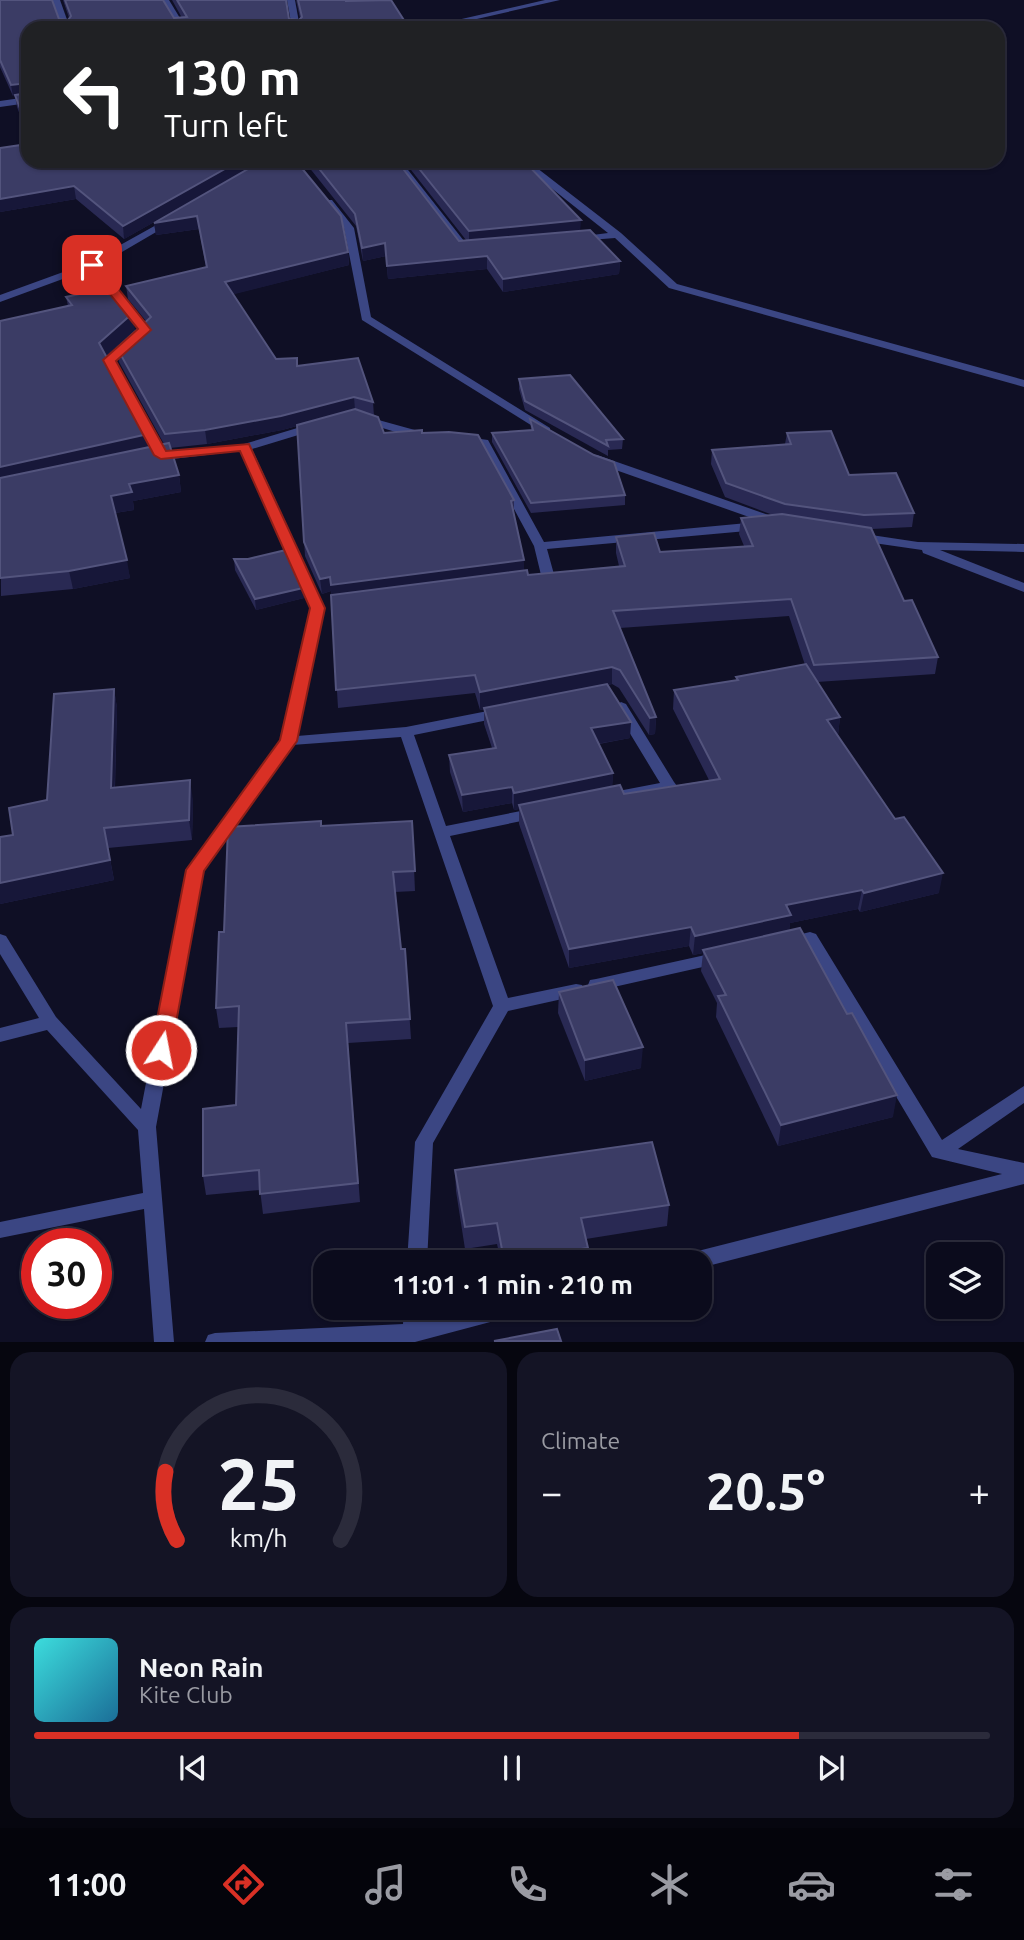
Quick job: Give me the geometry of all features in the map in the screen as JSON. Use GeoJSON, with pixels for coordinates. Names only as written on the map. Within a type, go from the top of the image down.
{"type":"FeatureCollection","features":[{"type":"Feature","properties":{"kind":"street"},"geometry":{"type":"LineString","coordinates":[[56,0],[64,21]]}},
{"type":"Feature","properties":{"kind":"street"},"geometry":{"type":"LineString","coordinates":[[165,0],[178,21]]}},
{"type":"Feature","properties":{"kind":"street"},"geometry":{"type":"LineString","coordinates":[[291,0],[295,21]]}},
{"type":"Feature","properties":{"kind":"street"},"geometry":{"type":"LineString","coordinates":[[464,21],[556,0]]}},
{"type":"Feature","properties":{"kind":"street"},"geometry":{"type":"LineString","coordinates":[[0,104],[21,101]]}},
{"type":"Feature","properties":{"kind":"street"},"geometry":{"type":"LineString","coordinates":[[401,168],[465,250]]}},
{"type":"Feature","properties":{"kind":"street"},"geometry":{"type":"LineString","coordinates":[[531,168],[617,235],[673,286],[1024,384]]}},
{"type":"Feature","properties":{"kind":"street"},"geometry":{"type":"LineString","coordinates":[[319,190],[349,228],[366,318],[495,401],[553,434]]}},
{"type":"Feature","properties":{"kind":"street"},"geometry":{"type":"LineString","coordinates":[[0,299],[92,265],[177,216]]}},
{"type":"Feature","properties":{"kind":"street"},"geometry":{"type":"LineString","coordinates":[[562,241],[617,235]]}},
{"type":"Feature","properties":{"kind":"street"},"geometry":{"type":"LineString","coordinates":[[92,265],[145,330],[110,360],[155,457],[245,446],[331,423]]}},
{"type":"Feature","properties":{"kind":"street"},"geometry":{"type":"LineString","coordinates":[[356,416],[408,434],[484,443],[540,546],[548,578],[521,582]]}},
{"type":"Feature","properties":{"kind":"street"},"geometry":{"type":"LineString","coordinates":[[164,1342],[146,1127],[195,870],[288,741],[324,607],[245,446]]}},
{"type":"Feature","properties":{"kind":"street"},"geometry":{"type":"LineString","coordinates":[[540,546],[781,524],[587,454]]}},
{"type":"Feature","properties":{"kind":"street"},"geometry":{"type":"LineString","coordinates":[[849,535],[918,546],[1024,548]]}},
{"type":"Feature","properties":{"kind":"street"},"geometry":{"type":"LineString","coordinates":[[918,546],[1024,588]]}},
{"type":"Feature","properties":{"kind":"street"},"geometry":{"type":"LineString","coordinates":[[602,799],[669,786],[612,692]]}},
{"type":"Feature","properties":{"kind":"street"},"geometry":{"type":"LineString","coordinates":[[288,741],[407,732],[516,710]]}},
{"type":"Feature","properties":{"kind":"street"},"geometry":{"type":"LineString","coordinates":[[407,732],[502,1006]]}},
{"type":"Feature","properties":{"kind":"street"},"geometry":{"type":"LineString","coordinates":[[441,832],[548,810]]}},
{"type":"Feature","properties":{"kind":"street"},"geometry":{"type":"LineString","coordinates":[[770,947],[810,938],[939,1152],[1024,1173]]}},
{"type":"Feature","properties":{"kind":"street"},"geometry":{"type":"LineString","coordinates":[[0,940],[50,1022],[146,1127]]}},
{"type":"Feature","properties":{"kind":"street"},"geometry":{"type":"LineString","coordinates":[[418,1250],[424,1142],[502,1006],[730,956]]}},
{"type":"Feature","properties":{"kind":"street"},"geometry":{"type":"LineString","coordinates":[[0,1035],[50,1022]]}},
{"type":"Feature","properties":{"kind":"street"},"geometry":{"type":"LineString","coordinates":[[939,1152],[1024,1093]]}},
{"type":"Feature","properties":{"kind":"street"},"geometry":{"type":"LineString","coordinates":[[712,1256],[1024,1173]]}},
{"type":"Feature","properties":{"kind":"street"},"geometry":{"type":"LineString","coordinates":[[0,1230],[154,1199]]}},
{"type":"Feature","properties":{"kind":"street"},"geometry":{"type":"LineString","coordinates":[[413,1333],[414,1320]]}},
{"type":"Feature","properties":{"kind":"street"},"geometry":{"type":"LineString","coordinates":[[215,1342],[413,1333],[463,1320]]}},
{"type":"Feature","properties":{"kind":"building"},"geometry":{"type":"Polygon","coordinates":[[[0,0],[52,0],[59,19],[68,20],[71,16],[65,0],[163,0],[174,18],[187,17],[177,0],[286,0],[289,19],[299,20],[302,17],[298,0],[391,0],[404,21],[21,21],[21,84],[11,85],[0,60],[0,0]]]}},
{"type":"Feature","properties":{"kind":"building"},"geometry":{"type":"Polygon","coordinates":[[[21,94],[21,111],[15,95],[21,94]]]}},
{"type":"Feature","properties":{"kind":"building"},"geometry":{"type":"Polygon","coordinates":[[[21,145],[21,168],[227,168],[123,226],[74,186],[0,199],[0,148],[21,145]]]}},
{"type":"Feature","properties":{"kind":"building"},"geometry":{"type":"Polygon","coordinates":[[[250,168],[302,168],[341,216],[348,252],[225,282],[276,359],[297,358],[297,366],[358,358],[373,402],[354,397],[281,416],[205,430],[165,434],[117,348],[151,317],[126,286],[207,267],[197,216],[154,223],[250,168]]]}},
{"type":"Feature","properties":{"kind":"building"},"geometry":{"type":"Polygon","coordinates":[[[319,168],[402,168],[459,241],[590,230],[620,261],[503,279],[487,256],[387,266],[385,243],[362,248],[355,214],[319,168]]]}},
{"type":"Feature","properties":{"kind":"building"},"geometry":{"type":"Polygon","coordinates":[[[419,168],[531,168],[581,220],[469,231],[419,168]]]}},
{"type":"Feature","properties":{"kind":"building"},"geometry":{"type":"Polygon","coordinates":[[[111,287],[133,313],[99,343],[148,434],[0,467],[0,321],[72,305],[66,297],[111,287]]]}},
{"type":"Feature","properties":{"kind":"building"},"geometry":{"type":"Polygon","coordinates":[[[570,375],[623,439],[606,440],[608,446],[525,401],[519,379],[570,375]]]}},
{"type":"Feature","properties":{"kind":"building"},"geometry":{"type":"Polygon","coordinates":[[[355,409],[378,417],[384,433],[422,430],[422,433],[478,435],[514,500],[511,501],[524,560],[331,585],[330,577],[320,579],[304,542],[297,425],[355,409]]]}},
{"type":"Feature","properties":{"kind":"building"},"geometry":{"type":"Polygon","coordinates":[[[530,419],[594,455],[614,462],[625,495],[531,503],[492,433],[533,430],[530,419]]]}},
{"type":"Feature","properties":{"kind":"building"},"geometry":{"type":"Polygon","coordinates":[[[831,431],[849,475],[896,473],[914,513],[864,515],[785,504],[726,483],[712,450],[791,444],[787,433],[831,431]]]}},
{"type":"Feature","properties":{"kind":"building"},"geometry":{"type":"Polygon","coordinates":[[[169,443],[179,475],[129,484],[132,492],[111,496],[127,560],[69,571],[0,578],[0,478],[169,443]]]}},
{"type":"Feature","properties":{"kind":"building"},"geometry":{"type":"Polygon","coordinates":[[[782,514],[871,528],[904,601],[912,600],[938,657],[814,665],[791,599],[613,611],[656,717],[650,718],[620,670],[612,667],[480,692],[475,675],[336,690],[331,595],[527,570],[528,575],[625,566],[616,537],[654,533],[660,552],[753,546],[741,518],[782,514]]]}},
{"type":"Feature","properties":{"kind":"building"},"geometry":{"type":"Polygon","coordinates":[[[286,550],[303,588],[255,599],[234,559],[248,559],[286,550]]]}},
{"type":"Feature","properties":{"kind":"building"},"geometry":{"type":"Polygon","coordinates":[[[806,664],[840,717],[827,720],[895,819],[904,817],[943,873],[864,893],[862,890],[786,905],[791,915],[695,936],[691,927],[569,949],[519,805],[620,785],[624,794],[720,779],[674,690],[738,680],[736,677],[806,664]]]}},
{"type":"Feature","properties":{"kind":"building"},"geometry":{"type":"Polygon","coordinates":[[[607,684],[631,722],[591,728],[613,773],[514,793],[512,787],[462,795],[449,755],[496,748],[484,708],[607,684]]]}},
{"type":"Feature","properties":{"kind":"building"},"geometry":{"type":"Polygon","coordinates":[[[114,689],[111,788],[190,780],[189,820],[104,828],[110,860],[0,883],[0,837],[13,835],[9,808],[47,800],[54,694],[114,689]]]}},
{"type":"Feature","properties":{"kind":"building"},"geometry":{"type":"Polygon","coordinates":[[[321,821],[321,826],[412,821],[415,871],[393,872],[401,949],[405,949],[410,1019],[346,1023],[358,1183],[260,1194],[259,1170],[203,1176],[203,1109],[236,1105],[239,1006],[216,1008],[219,932],[224,932],[228,827],[321,821]]]}},
{"type":"Feature","properties":{"kind":"building"},"geometry":{"type":"Polygon","coordinates":[[[800,928],[847,1014],[852,1013],[897,1095],[781,1125],[718,996],[726,995],[703,950],[800,928]]]}},
{"type":"Feature","properties":{"kind":"building"},"geometry":{"type":"Polygon","coordinates":[[[613,980],[643,1047],[585,1060],[559,992],[613,980]]]}},
{"type":"Feature","properties":{"kind":"building"},"geometry":{"type":"Polygon","coordinates":[[[652,1142],[669,1205],[581,1218],[588,1248],[502,1250],[497,1223],[465,1227],[455,1170],[652,1142]]]}},
{"type":"Feature","properties":{"kind":"building"},"geometry":{"type":"Polygon","coordinates":[[[557,1329],[561,1341],[494,1341],[557,1329]]]}},
{"type":"Feature","properties":{"kind":"route"},"geometry":{"type":"LineString","coordinates":[[92,265],[145,330],[110,360],[161,455],[245,446],[317,608],[288,741],[195,870],[161,1050]]}}]}
